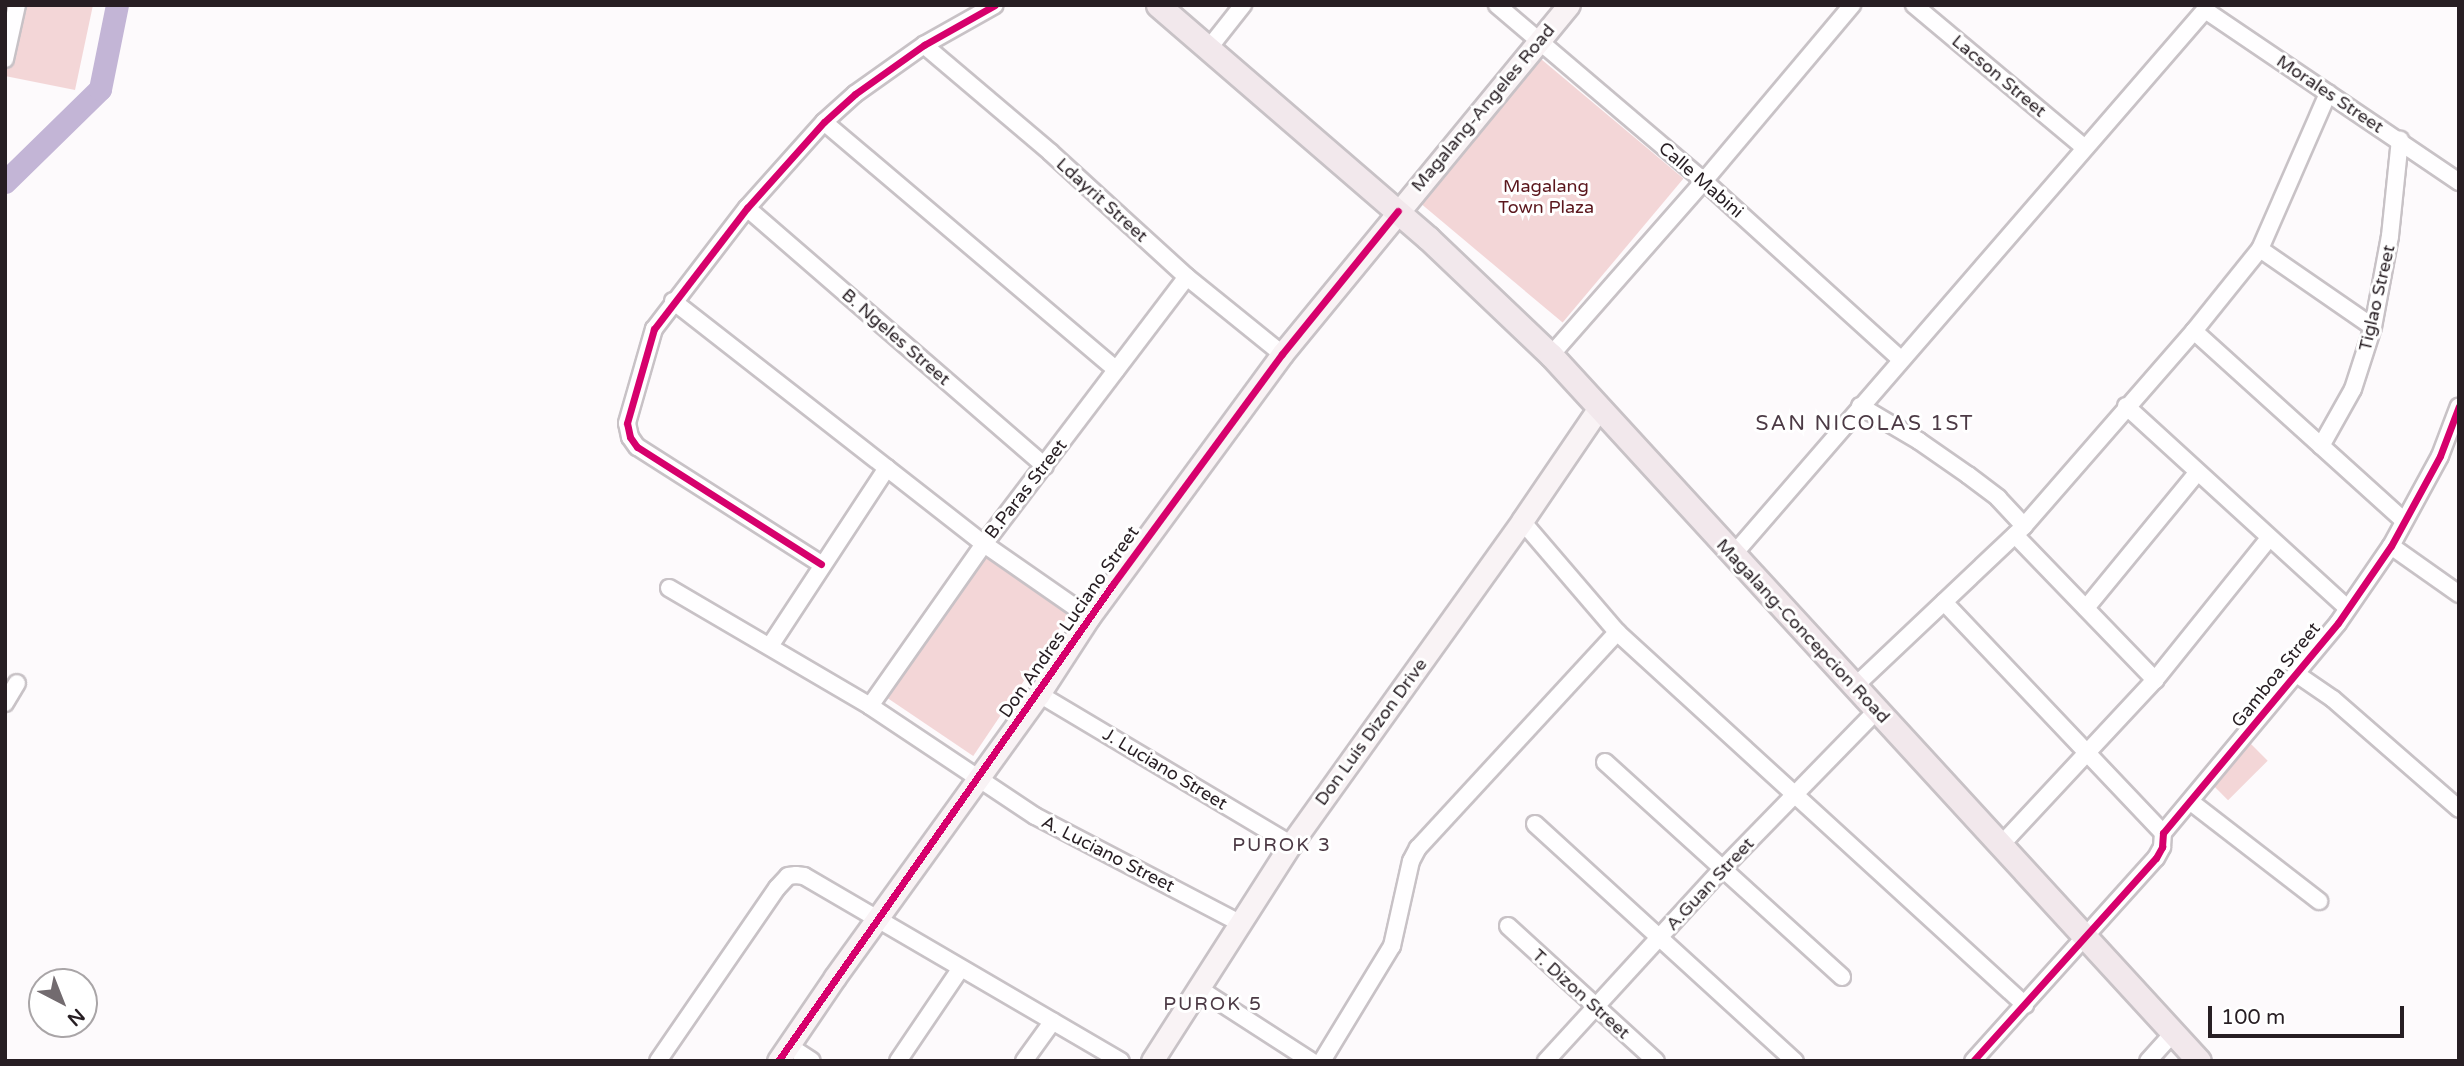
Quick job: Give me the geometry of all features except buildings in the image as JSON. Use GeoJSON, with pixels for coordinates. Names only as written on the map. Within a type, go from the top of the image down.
{"type":"FeatureCollection","features":[{"type":"Feature","properties":{"kind":"main road","name":"Magalang-Concepcion Road"},"geometry":{"type":"LineString","coordinates":[[1158,5],[1398,211],[1551,355],[2199,1061]]}},
{"type":"Feature","properties":{"kind":"street"},"geometry":{"type":"LineString","coordinates":[[5,59],[17,5]]}},
{"type":"Feature","properties":{"kind":"street"},"geometry":{"type":"LineString","coordinates":[[821,564],[637,447],[630,437],[627,423],[654,329],[747,208],[824,122],[855,94],[924,45],[995,5]]}},
{"type":"Feature","properties":{"kind":"street"},"geometry":{"type":"LineString","coordinates":[[1209,48],[1243,5]]}},
{"type":"Feature","properties":{"kind":"street","name":"Calle Mabini"},"geometry":{"type":"LineString","coordinates":[[1497,5],[1704,181],[1900,359]]}},
{"type":"Feature","properties":{"kind":"street","name":"Magalang-Angeles Road"},"geometry":{"type":"LineString","coordinates":[[1398,211],[1569,5]]}},
{"type":"Feature","properties":{"kind":"street"},"geometry":{"type":"LineString","coordinates":[[1551,355],[1704,181],[1852,5]]}},
{"type":"Feature","properties":{"kind":"street","name":"Lacson Street"},"geometry":{"type":"LineString","coordinates":[[1914,5],[2084,147]]}},
{"type":"Feature","properties":{"kind":"street"},"geometry":{"type":"LineString","coordinates":[[1733,555],[2205,8]]}},
{"type":"Feature","properties":{"kind":"street","name":"Morales Street"},"geometry":{"type":"LineString","coordinates":[[2205,8],[2459,182]]}},
{"type":"Feature","properties":{"kind":"street","name":"Ldayrit Street"},"geometry":{"type":"LineString","coordinates":[[924,45],[1050,152],[1187,277],[1282,354]]}},
{"type":"Feature","properties":{"kind":"street"},"geometry":{"type":"LineString","coordinates":[[1854,687],[2019,531],[2126,405],[2194,331],[2260,249],[2328,93]]}},
{"type":"Feature","properties":{"kind":"street"},"geometry":{"type":"LineString","coordinates":[[824,122],[1116,370]]}},
{"type":"Feature","properties":{"kind":"street","name":"Tiglao Street"},"geometry":{"type":"LineString","coordinates":[[2320,446],[2353,389],[2373,327],[2390,236],[2400,140]]}},
{"type":"Feature","properties":{"kind":"street","name":"B. Ngeles Street"},"geometry":{"type":"LineString","coordinates":[[747,208],[1045,466]]}},
{"type":"Feature","properties":{"kind":"street","name":"Don Andres Luciano Street"},"geometry":{"type":"LineString","coordinates":[[783,1053],[1039,694],[1089,617],[1282,354],[1398,211]]}},
{"type":"Feature","properties":{"kind":"street"},"geometry":{"type":"LineString","coordinates":[[2260,249],[2373,327]]}},
{"type":"Feature","properties":{"kind":"street","name":"B.Paras Street"},"geometry":{"type":"LineString","coordinates":[[870,706],[984,544],[1187,277]]}},
{"type":"Feature","properties":{"kind":"street"},"geometry":{"type":"LineString","coordinates":[[673,301],[984,544],[1089,617]]}},
{"type":"Feature","properties":{"kind":"street"},"geometry":{"type":"LineString","coordinates":[[2194,331],[2404,521]]}},
{"type":"Feature","properties":{"kind":"street"},"geometry":{"type":"LineString","coordinates":[[2126,405],[2347,608]]}},
{"type":"Feature","properties":{"kind":"street","name":"Gamboa Street"},"geometry":{"type":"LineString","coordinates":[[1973,1061],[2157,858],[2162,847],[2163,833],[2298,675],[2390,546],[2441,456],[2459,406]]}},
{"type":"Feature","properties":{"kind":"street"},"geometry":{"type":"LineString","coordinates":[[1860,407],[1919,441],[1997,498],[2019,531],[2086,608],[2155,680]]}},
{"type":"Feature","properties":{"kind":"street","name":"Don Luis Dizon Drive"},"geometry":{"type":"LineString","coordinates":[[1152,1061],[1291,844],[1522,521],[1598,408]]}},
{"type":"Feature","properties":{"kind":"street"},"geometry":{"type":"LineString","coordinates":[[769,646],[887,468]]}},
{"type":"Feature","properties":{"kind":"street"},"geometry":{"type":"LineString","coordinates":[[2086,608],[2197,473]]}},
{"type":"Feature","properties":{"kind":"street"},"geometry":{"type":"LineString","coordinates":[[1522,521],[1617,632],[2025,1005]]}},
{"type":"Feature","properties":{"kind":"street"},"geometry":{"type":"LineString","coordinates":[[2000,846],[2155,680],[2269,538]]}},
{"type":"Feature","properties":{"kind":"street"},"geometry":{"type":"LineString","coordinates":[[2390,546],[2459,594]]}},
{"type":"Feature","properties":{"kind":"street","name":"A. Luciano Street"},"geometry":{"type":"LineString","coordinates":[[669,588],[870,706],[1035,816],[1240,923]]}},
{"type":"Feature","properties":{"kind":"street"},"geometry":{"type":"LineString","coordinates":[[1944,602],[2163,833]]}},
{"type":"Feature","properties":{"kind":"street"},"geometry":{"type":"LineString","coordinates":[[1322,1061],[1391,946],[1411,861],[1418,848],[1617,632]]}},
{"type":"Feature","properties":{"kind":"street"},"geometry":{"type":"LineString","coordinates":[[2298,675],[2333,699],[2459,808]]}},
{"type":"Feature","properties":{"kind":"street"},"geometry":{"type":"LineString","coordinates":[[5,703],[17,683]]}},
{"type":"Feature","properties":{"kind":"street","name":"J. Luciano Street"},"geometry":{"type":"LineString","coordinates":[[1039,694],[1291,844]]}},
{"type":"Feature","properties":{"kind":"street","name":"A.Guan Street"},"geometry":{"type":"LineString","coordinates":[[1546,1061],[1723,868],[1877,710]]}},
{"type":"Feature","properties":{"kind":"street"},"geometry":{"type":"LineString","coordinates":[[1605,762],[1842,977]]}},
{"type":"Feature","properties":{"kind":"street"},"geometry":{"type":"LineString","coordinates":[[2191,802],[2319,901]]}},
{"type":"Feature","properties":{"kind":"street"},"geometry":{"type":"LineString","coordinates":[[1535,824],[1658,939],[1795,1061]]}},
{"type":"Feature","properties":{"kind":"street"},"geometry":{"type":"LineString","coordinates":[[658,1061],[724,962],[788,876],[804,876],[1121,1061]]}},
{"type":"Feature","properties":{"kind":"street","name":"T. Dizon Street"},"geometry":{"type":"LineString","coordinates":[[1508,926],[1656,1061]]}},
{"type":"Feature","properties":{"kind":"street"},"geometry":{"type":"LineString","coordinates":[[898,1061],[961,968]]}},
{"type":"Feature","properties":{"kind":"street"},"geometry":{"type":"LineString","coordinates":[[1198,988],[1311,1061]]}},
{"type":"Feature","properties":{"kind":"street"},"geometry":{"type":"LineString","coordinates":[[1024,1061],[1054,1021]]}},
{"type":"Feature","properties":{"kind":"street"},"geometry":{"type":"LineString","coordinates":[[2148,1061],[2173,1033]]}},
{"type":"Feature","properties":{"kind":"street"},"geometry":{"type":"LineString","coordinates":[[783,1053],[811,1061]]}},
{"type":"Feature","properties":{"kind":"green space"},"geometry":{"type":"Polygon","coordinates":[[[19,5],[93,5],[75,90],[5,76],[19,5]]]}},
{"type":"Feature","properties":{"kind":"green space","name":"Magalang Town Plaza"},"geometry":{"type":"Polygon","coordinates":[[[1541,59],[1683,179],[1563,323],[1420,203],[1541,59]]]}},
{"type":"Feature","properties":{"kind":"green space"},"geometry":{"type":"Polygon","coordinates":[[[986,551],[1072,609],[973,756],[887,698],[986,551]]]}},
{"type":"Feature","properties":{"kind":"green space"},"geometry":{"type":"Polygon","coordinates":[[[2250,743],[2268,761],[2228,800],[2210,783],[2250,743]]]}},
{"type":"Feature","properties":{"kind":"waterway"},"geometry":{"type":"LineString","coordinates":[[5,182],[100,89],[117,5]]}},
{"type":"Feature","properties":{"kind":"cycle path"},"geometry":{"type":"LineString","coordinates":[[821,564],[637,447],[630,437],[627,423],[654,329],[747,208],[824,122],[855,94],[924,45],[995,5]]}},
{"type":"Feature","properties":{"kind":"cycle path"},"geometry":{"type":"LineString","coordinates":[[778,1061],[1113,584],[1282,354],[1398,211]]}},
{"type":"Feature","properties":{"kind":"cycle path"},"geometry":{"type":"LineString","coordinates":[[1973,1061],[2156,858],[2162,847],[2163,833],[2338,623],[2391,546],[2440,456],[2459,406]]}},
{"type":"Feature","properties":{"kind":"district","name":"SAN NICOLAS 1ST"},"geometry":{"type":"Point","coordinates":[1865,424]}},
{"type":"Feature","properties":{"kind":"district","name":"PUROK 3"},"geometry":{"type":"Point","coordinates":[1282,846]}},
{"type":"Feature","properties":{"kind":"district","name":"PUROK 5"},"geometry":{"type":"Point","coordinates":[1213,1005]}}]}
